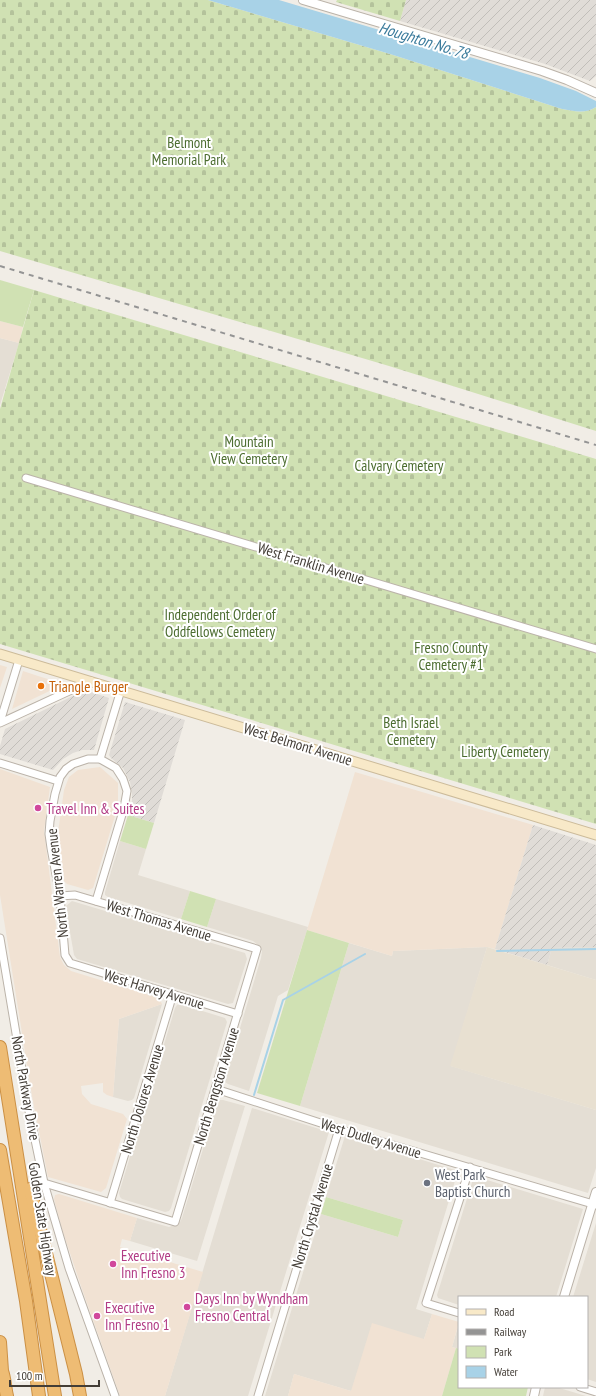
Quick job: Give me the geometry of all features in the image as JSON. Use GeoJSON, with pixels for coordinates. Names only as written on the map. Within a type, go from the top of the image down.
{"type":"FeatureCollection","features":[{"type":"Feature","properties":{"kind":"highway","name":"Golden State Highway"},"geometry":{"type":"LineString","coordinates":[[0,1047],[55,1396]]}},
{"type":"Feature","properties":{"kind":"highway"},"geometry":{"type":"LineString","coordinates":[[15,1146],[24,1159],[31,1197],[80,1396]]}},
{"type":"Feature","properties":{"kind":"highway","name":"Golden State Highway"},"geometry":{"type":"LineString","coordinates":[[0,1150],[26,1301],[40,1396]]}},
{"type":"Feature","properties":{"kind":"highway"},"geometry":{"type":"LineString","coordinates":[[0,1342],[1,1375],[4,1375],[7,1396]]}},
{"type":"Feature","properties":{"kind":"main road","name":"West Belmont Avenue"},"geometry":{"type":"LineString","coordinates":[[0,654],[596,835]]}},
{"type":"Feature","properties":{"kind":"street"},"geometry":{"type":"LineString","coordinates":[[303,0],[542,71],[596,93]]}},
{"type":"Feature","properties":{"kind":"street","name":"West Franklin Avenue"},"geometry":{"type":"LineString","coordinates":[[26,478],[596,649]]}},
{"type":"Feature","properties":{"kind":"street"},"geometry":{"type":"LineString","coordinates":[[0,723],[19,660]]}},
{"type":"Feature","properties":{"kind":"street"},"geometry":{"type":"LineString","coordinates":[[0,723],[91,681]]}},
{"type":"Feature","properties":{"kind":"street"},"geometry":{"type":"LineString","coordinates":[[96,901],[127,796],[126,786],[120,773],[110,763],[100,759],[122,690]]}},
{"type":"Feature","properties":{"kind":"street","name":"North Warren Avenue"},"geometry":{"type":"LineString","coordinates":[[70,963],[65,955],[60,896],[51,848],[50,834],[52,808],[58,781],[63,773],[73,764],[88,759],[100,759]]}},
{"type":"Feature","properties":{"kind":"street"},"geometry":{"type":"LineString","coordinates":[[0,764],[58,781]]}},
{"type":"Feature","properties":{"kind":"street","name":"West Thomas Avenue"},"geometry":{"type":"LineString","coordinates":[[60,896],[75,895],[257,949]]}},
{"type":"Feature","properties":{"kind":"street","name":"North Parkway Drive"},"geometry":{"type":"LineString","coordinates":[[0,938],[29,1111],[44,1183],[69,1268],[114,1396]]}},
{"type":"Feature","properties":{"kind":"street","name":"North Bengston Avenue"},"geometry":{"type":"LineString","coordinates":[[110,1203],[175,1222],[257,949]]}},
{"type":"Feature","properties":{"kind":"street","name":"West Harvey Avenue"},"geometry":{"type":"LineString","coordinates":[[70,963],[238,1014]]}},
{"type":"Feature","properties":{"kind":"street","name":"North Dolores Avenue"},"geometry":{"type":"LineString","coordinates":[[110,1203],[173,994]]}},
{"type":"Feature","properties":{"kind":"street","name":"West Dudley Avenue"},"geometry":{"type":"LineString","coordinates":[[216,1089],[339,1129],[594,1204]]}},
{"type":"Feature","properties":{"kind":"street","name":"North Crystal Avenue"},"geometry":{"type":"LineString","coordinates":[[258,1396],[339,1129]]}},
{"type":"Feature","properties":{"kind":"street"},"geometry":{"type":"LineString","coordinates":[[458,1313],[426,1303],[470,1168]]}},
{"type":"Feature","properties":{"kind":"street"},"geometry":{"type":"LineString","coordinates":[[44,1183],[110,1203]]}},
{"type":"Feature","properties":{"kind":"street"},"geometry":{"type":"LineString","coordinates":[[564,1296],[594,1204],[596,1192]]}},
{"type":"Feature","properties":{"kind":"street"},"geometry":{"type":"LineString","coordinates":[[583,1388],[596,1392]]}},
{"type":"Feature","properties":{"kind":"shaded area"},"geometry":{"type":"Polygon","coordinates":[[[406,0],[596,0],[596,76],[590,81],[545,64],[400,21],[406,0]]]}},
{"type":"Feature","properties":{"kind":"shaded area"},"geometry":{"type":"Polygon","coordinates":[[[0,321],[23,327],[19,343],[0,338],[0,321]]]}},
{"type":"Feature","properties":{"kind":"shaded area"},"geometry":{"type":"Polygon","coordinates":[[[0,338],[19,343],[0,405],[0,338]]]}},
{"type":"Feature","properties":{"kind":"shaded area"},"geometry":{"type":"Polygon","coordinates":[[[0,665],[7,667],[0,688],[0,665]]]}},
{"type":"Feature","properties":{"kind":"shaded area"},"geometry":{"type":"Polygon","coordinates":[[[23,671],[38,676],[64,684],[12,709],[23,671]]]}},
{"type":"Feature","properties":{"kind":"shaded area"},"geometry":{"type":"Polygon","coordinates":[[[85,690],[109,698],[94,750],[82,750],[73,753],[63,759],[53,770],[0,754],[0,746],[5,729],[85,690]]]}},
{"type":"Feature","properties":{"kind":"shaded area"},"geometry":{"type":"Polygon","coordinates":[[[125,702],[185,720],[154,823],[128,815],[132,801],[130,782],[123,768],[109,755],[125,702]]]}},
{"type":"Feature","properties":{"kind":"shaded area"},"geometry":{"type":"Polygon","coordinates":[[[100,767],[118,783],[118,806],[93,888],[88,890],[67,884],[64,881],[58,833],[64,790],[69,777],[78,770],[100,767]]]}},
{"type":"Feature","properties":{"kind":"shaded area"},"geometry":{"type":"Polygon","coordinates":[[[0,769],[50,787],[44,831],[60,957],[64,965],[71,971],[159,998],[162,1004],[119,1019],[113,1097],[103,1092],[103,1083],[81,1086],[82,1094],[91,1104],[123,1114],[127,1119],[106,1188],[101,1192],[48,1177],[32,1096],[0,895],[0,769]]]}},
{"type":"Feature","properties":{"kind":"shaded area"},"geometry":{"type":"Polygon","coordinates":[[[355,772],[533,825],[495,949],[487,947],[393,951],[392,956],[307,930],[355,772]]]}},
{"type":"Feature","properties":{"kind":"shaded area"},"geometry":{"type":"Polygon","coordinates":[[[533,825],[596,845],[596,947],[552,948],[547,965],[495,949],[533,825]]]}},
{"type":"Feature","properties":{"kind":"shaded area"},"geometry":{"type":"Polygon","coordinates":[[[120,841],[146,849],[138,875],[190,891],[181,919],[105,895],[120,841]]]}},
{"type":"Feature","properties":{"kind":"shaded area"},"geometry":{"type":"Polygon","coordinates":[[[216,899],[308,927],[288,990],[278,996],[249,1091],[228,1084],[225,1082],[225,1078],[262,951],[253,941],[207,927],[216,899]]]}},
{"type":"Feature","properties":{"kind":"shaded area"},"geometry":{"type":"Polygon","coordinates":[[[72,901],[245,953],[247,959],[233,1003],[228,1004],[77,959],[74,955],[66,909],[66,906],[72,901]]]}},
{"type":"Feature","properties":{"kind":"shaded area"},"geometry":{"type":"Polygon","coordinates":[[[349,943],[392,956],[393,951],[487,947],[451,1066],[596,1110],[596,1168],[588,1193],[300,1106],[349,943]]]}},
{"type":"Feature","properties":{"kind":"shaded area"},"geometry":{"type":"Polygon","coordinates":[[[487,947],[596,980],[596,1110],[450,1066],[487,947]]]}},
{"type":"Feature","properties":{"kind":"shaded area"},"geometry":{"type":"Polygon","coordinates":[[[596,947],[596,980],[547,965],[552,948],[596,947]]]}},
{"type":"Feature","properties":{"kind":"shaded area"},"geometry":{"type":"Polygon","coordinates":[[[162,1004],[134,1098],[128,1101],[113,1097],[119,1019],[162,1004]]]}},
{"type":"Feature","properties":{"kind":"shaded area"},"geometry":{"type":"Polygon","coordinates":[[[180,1004],[225,1018],[227,1022],[171,1208],[169,1211],[165,1212],[122,1199],[119,1193],[175,1008],[180,1004]]]}},
{"type":"Feature","properties":{"kind":"shaded area"},"geometry":{"type":"Polygon","coordinates":[[[220,1100],[245,1106],[197,1261],[130,1241],[137,1218],[169,1227],[180,1222],[217,1103],[220,1100]]]}},
{"type":"Feature","properties":{"kind":"shaded area"},"geometry":{"type":"Polygon","coordinates":[[[252,1108],[329,1132],[248,1396],[165,1396],[252,1108]]]}},
{"type":"Feature","properties":{"kind":"shaded area"},"geometry":{"type":"Polygon","coordinates":[[[345,1136],[458,1171],[416,1309],[432,1314],[424,1339],[351,1391],[294,1374],[288,1396],[265,1396],[321,1214],[398,1237],[403,1220],[326,1197],[345,1136]]]}},
{"type":"Feature","properties":{"kind":"shaded area"},"geometry":{"type":"Polygon","coordinates":[[[474,1176],[583,1209],[556,1296],[458,1296],[458,1305],[438,1298],[437,1295],[474,1176]]]}},
{"type":"Feature","properties":{"kind":"shaded area"},"geometry":{"type":"Polygon","coordinates":[[[59,1194],[137,1218],[130,1241],[122,1239],[120,1247],[203,1272],[165,1396],[120,1396],[62,1229],[54,1199],[55,1195],[59,1194]]]}},
{"type":"Feature","properties":{"kind":"shaded area"},"geometry":{"type":"Polygon","coordinates":[[[596,1223],[596,1382],[588,1379],[588,1296],[573,1296],[596,1223]]]}},
{"type":"Feature","properties":{"kind":"shaded area"},"geometry":{"type":"Polygon","coordinates":[[[432,1314],[458,1322],[452,1347],[456,1348],[442,1396],[288,1396],[294,1374],[351,1391],[372,1323],[424,1339],[432,1314]]]}},
{"type":"Feature","properties":{"kind":"shaded area"},"geometry":{"type":"Polygon","coordinates":[[[458,1326],[458,1349],[452,1347],[458,1326]]]}},
{"type":"Feature","properties":{"kind":"shaded area"},"geometry":{"type":"Polygon","coordinates":[[[545,1388],[559,1388],[586,1396],[543,1396],[545,1388]]]}},
{"type":"Feature","properties":{"kind":"green space","name":"Belmont Memorial Park"},"geometry":{"type":"Polygon","coordinates":[[[0,0],[208,0],[390,54],[562,109],[588,111],[596,107],[596,431],[389,366],[0,251],[0,0]]]}},
{"type":"Feature","properties":{"kind":"green space"},"geometry":{"type":"Polygon","coordinates":[[[337,0],[406,0],[400,21],[336,2],[337,0]]]}},
{"type":"Feature","properties":{"kind":"green space"},"geometry":{"type":"Polygon","coordinates":[[[0,280],[34,290],[23,327],[0,321],[0,280]]]}},
{"type":"Feature","properties":{"kind":"green space"},"geometry":{"type":"Polygon","coordinates":[[[34,290],[596,459],[596,824],[0,644],[0,409],[34,290]]]}},
{"type":"Feature","properties":{"kind":"green space"},"geometry":{"type":"Polygon","coordinates":[[[128,815],[154,823],[146,849],[120,841],[128,815]]]}},
{"type":"Feature","properties":{"kind":"green space"},"geometry":{"type":"Polygon","coordinates":[[[190,891],[216,899],[207,927],[181,919],[190,891]]]}},
{"type":"Feature","properties":{"kind":"green space"},"geometry":{"type":"Polygon","coordinates":[[[307,930],[349,943],[300,1106],[257,1093],[307,930]]]}},
{"type":"Feature","properties":{"kind":"green space"},"geometry":{"type":"Polygon","coordinates":[[[326,1197],[403,1220],[398,1237],[321,1214],[326,1197]]]}},
{"type":"Feature","properties":{"kind":"green space"},"geometry":{"type":"Polygon","coordinates":[[[456,1348],[458,1349],[458,1388],[528,1388],[526,1396],[442,1396],[456,1348]]]}},
{"type":"Feature","properties":{"kind":"water"},"geometry":{"type":"Polygon","coordinates":[[[208,0],[279,0],[540,78],[576,91],[596,101],[596,107],[588,111],[562,109],[390,54],[208,0]]]}},
{"type":"Feature","properties":{"kind":"waterway"},"geometry":{"type":"LineString","coordinates":[[497,951],[596,949]]}},
{"type":"Feature","properties":{"kind":"waterway"},"geometry":{"type":"LineString","coordinates":[[254,1095],[283,1000],[365,954]]}},
{"type":"Feature","properties":{"kind":"railway"},"geometry":{"type":"LineString","coordinates":[[0,266],[596,445]]}},
{"type":"Feature","properties":{"kind":"place","name":"Triangle Burger"},"geometry":{"type":"Point","coordinates":[41,686]}},
{"type":"Feature","properties":{"kind":"place","name":"Travel Inn & Suites"},"geometry":{"type":"Point","coordinates":[38,808]}},
{"type":"Feature","properties":{"kind":"place","name":"West Park Baptist Church"},"geometry":{"type":"Point","coordinates":[427,1183]}},
{"type":"Feature","properties":{"kind":"place","name":"Executive Inn Fresno 3"},"geometry":{"type":"Point","coordinates":[113,1264]}},
{"type":"Feature","properties":{"kind":"place","name":"Days Inn by Wyndham Fresno Central"},"geometry":{"type":"Point","coordinates":[187,1307]}},
{"type":"Feature","properties":{"kind":"place","name":"Executive Inn Fresno 1"},"geometry":{"type":"Point","coordinates":[97,1316]}},
{"type":"Feature","properties":{"kind":"water label","name":"Houghton No. 78"},"geometry":{"type":"Point","coordinates":[424,40]}},
{"type":"Feature","properties":{"kind":"park label","name":"Mountain View Cemetery"},"geometry":{"type":"Point","coordinates":[249,450]}},
{"type":"Feature","properties":{"kind":"park label","name":"Calvary Cemetery"},"geometry":{"type":"Point","coordinates":[399,465]}},
{"type":"Feature","properties":{"kind":"park label","name":"Independent Order of Oddfellows Cemetery"},"geometry":{"type":"Point","coordinates":[220,622]}},
{"type":"Feature","properties":{"kind":"park label","name":"Fresno County Cemetery #1"},"geometry":{"type":"Point","coordinates":[451,656]}},
{"type":"Feature","properties":{"kind":"park label","name":"Beth Israel Cemetery"},"geometry":{"type":"Point","coordinates":[411,730]}},
{"type":"Feature","properties":{"kind":"park label","name":"Liberty Cemetery"},"geometry":{"type":"Point","coordinates":[505,751]}}]}
